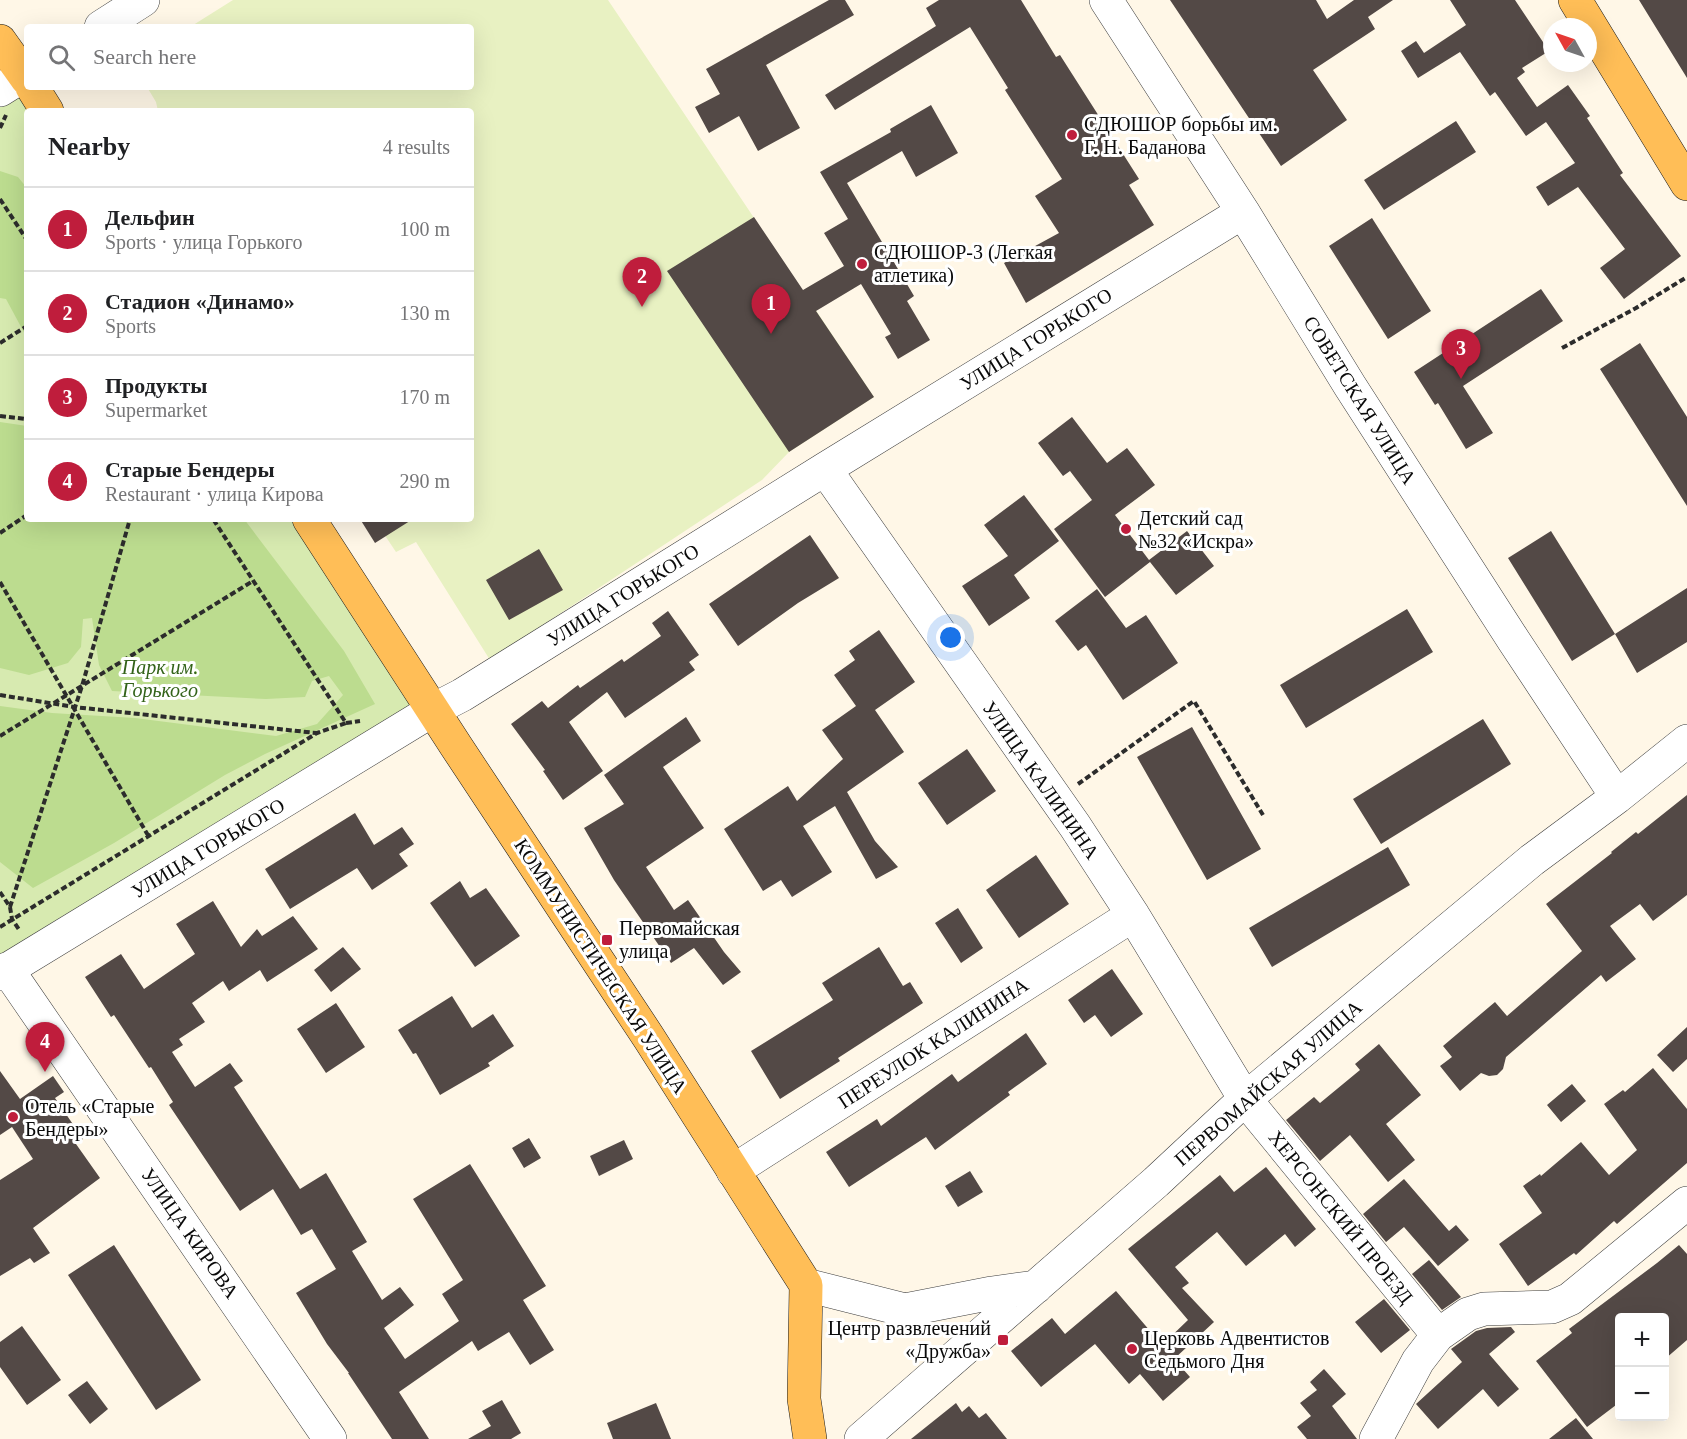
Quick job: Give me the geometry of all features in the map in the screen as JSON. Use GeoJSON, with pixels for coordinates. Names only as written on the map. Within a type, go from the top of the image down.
{"type":"FeatureCollection","features":[{"type":"Feature","properties":{"kind":"main road"},"geometry":{"type":"LineString","coordinates":[[1575,0],[1687,184]]}},
{"type":"Feature","properties":{"kind":"main road"},"geometry":{"type":"LineString","coordinates":[[0,41],[22,81]]}},
{"type":"Feature","properties":{"kind":"main road"},"geometry":{"type":"LineString","coordinates":[[29,90],[44,108]]}},
{"type":"Feature","properties":{"kind":"main road","name":"КОММУНИСТИЧЕСКАЯ УЛИЦА"},"geometry":{"type":"LineString","coordinates":[[311,522],[649,1038],[806,1285]]}},
{"type":"Feature","properties":{"kind":"main road"},"geometry":{"type":"LineString","coordinates":[[806,1285],[804,1398],[810,1439]]}},
{"type":"Feature","properties":{"kind":"street"},"geometry":{"type":"LineString","coordinates":[[106,24],[143,0]]}},
{"type":"Feature","properties":{"kind":"street","name":"СОВЕТСКАЯ УЛИЦА"},"geometry":{"type":"LineString","coordinates":[[1106,0],[1243,212],[1350,386],[1617,797]]}},
{"type":"Feature","properties":{"kind":"street","name":"УЛИЦА ГОРЬКОГО"},"geometry":{"type":"LineString","coordinates":[[3,972],[433,710],[462,695],[1243,212]]}},
{"type":"Feature","properties":{"kind":"street","name":"УЛИЦА КАЛИНИНА"},"geometry":{"type":"LineString","coordinates":[[825,469],[1056,799],[1133,915],[1245,1099]]}},
{"type":"Feature","properties":{"kind":"street","name":"ПЕРВОМАЙСКАЯ УЛИЦА"},"geometry":{"type":"LineString","coordinates":[[861,1439],[1156,1182],[1245,1099],[1532,860],[1687,741]]}},
{"type":"Feature","properties":{"kind":"street","name":"ПЕРЕУЛОК КАЛИНИНА"},"geometry":{"type":"LineString","coordinates":[[734,1171],[1133,915]]}},
{"type":"Feature","properties":{"kind":"street","name":"УЛИЦА КИРОВА"},"geometry":{"type":"LineString","coordinates":[[3,972],[330,1439]]}},
{"type":"Feature","properties":{"kind":"street","name":"ХЕРСОНСКИЙ ПРОЕЗД"},"geometry":{"type":"LineString","coordinates":[[1245,1099],[1438,1335]]}},
{"type":"Feature","properties":{"kind":"street"},"geometry":{"type":"LineString","coordinates":[[1376,1439],[1418,1361],[1438,1335],[1468,1314],[1484,1309],[1552,1307],[1570,1299],[1687,1203]]}},
{"type":"Feature","properties":{"kind":"street"},"geometry":{"type":"LineString","coordinates":[[806,1285],[905,1310],[1036,1287]]}},
{"type":"Feature","properties":{"kind":"path"},"geometry":{"type":"LineString","coordinates":[[0,199],[24,235]]}},
{"type":"Feature","properties":{"kind":"path"},"geometry":{"type":"LineString","coordinates":[[1562,348],[1687,277]]}},
{"type":"Feature","properties":{"kind":"path"},"geometry":{"type":"LineString","coordinates":[[0,343],[24,328]]}},
{"type":"Feature","properties":{"kind":"path"},"geometry":{"type":"LineString","coordinates":[[0,416],[24,419]]}},
{"type":"Feature","properties":{"kind":"path"},"geometry":{"type":"LineString","coordinates":[[0,533],[24,517]]}},
{"type":"Feature","properties":{"kind":"path"},"geometry":{"type":"LineString","coordinates":[[10,907],[82,686],[129,522]]}},
{"type":"Feature","properties":{"kind":"path"},"geometry":{"type":"LineString","coordinates":[[0,927],[316,733],[346,723],[215,522]]}},
{"type":"Feature","properties":{"kind":"path"},"geometry":{"type":"LineString","coordinates":[[0,736],[253,581]]}},
{"type":"Feature","properties":{"kind":"path"},"geometry":{"type":"LineString","coordinates":[[0,582],[148,837]]}},
{"type":"Feature","properties":{"kind":"path"},"geometry":{"type":"LineString","coordinates":[[0,695],[74,707],[316,733]]}},
{"type":"Feature","properties":{"kind":"path"},"geometry":{"type":"LineString","coordinates":[[1056,799],[1194,701],[1263,815]]}},
{"type":"Feature","properties":{"kind":"path"},"geometry":{"type":"LineString","coordinates":[[0,892],[10,907],[12,920]]}},
{"type":"Feature","properties":{"kind":"green space"},"geometry":{"type":"Polygon","coordinates":[[[233,0],[608,0],[874,397],[789,452],[762,480],[490,660],[416,542],[396,552],[376,522],[474,522],[474,108],[157,108],[149,90],[474,90],[474,24],[195,24],[233,0]]]}},
{"type":"Feature","properties":{"kind":"green space","name":"Парк им. Горького"},"geometry":{"type":"Polygon","coordinates":[[[24,75],[24,90],[34,90],[45,108],[24,108],[24,522],[311,522],[433,710],[66,914],[0,956],[0,90],[24,75]]]}},
{"type":"Feature","properties":{"kind":"green space"},"geometry":{"type":"Polygon","coordinates":[[[0,171],[18,177],[24,184],[24,332],[6,299],[0,298],[0,171]]]}},
{"type":"Feature","properties":{"kind":"green space","name":"Парк им. Горького"},"geometry":{"type":"Polygon","coordinates":[[[0,422],[24,426],[24,522],[246,522],[344,651],[375,704],[265,754],[225,775],[114,843],[33,888],[0,862],[0,706],[52,713],[135,718],[276,736],[317,724],[343,695],[329,676],[312,681],[305,697],[266,699],[112,691],[99,665],[92,618],[83,619],[81,647],[68,663],[29,675],[0,668],[0,422]]]}},
{"type":"Feature","properties":{"kind":"building"},"geometry":{"type":"Polygon","coordinates":[[[829,0],[845,0],[854,15],[766,65],[800,128],[758,151],[739,116],[709,133],[695,107],[720,94],[706,69],[829,0]]]}},
{"type":"Feature","properties":{"kind":"building"},"geometry":{"type":"Polygon","coordinates":[[[939,0],[1021,0],[1056,57],[1060,55],[1139,179],[1129,185],[1154,225],[1026,303],[1004,263],[1059,233],[1035,196],[1062,179],[1005,90],[1008,88],[970,27],[835,110],[825,95],[936,26],[926,8],[939,0]]]}},
{"type":"Feature","properties":{"kind":"building"},"geometry":{"type":"Polygon","coordinates":[[[1170,0],[1316,0],[1327,19],[1354,0],[1393,0],[1368,17],[1375,29],[1313,70],[1347,120],[1281,166],[1170,0]]]}},
{"type":"Feature","properties":{"kind":"building"},"geometry":{"type":"Polygon","coordinates":[[[1450,0],[1515,0],[1543,42],[1543,55],[1522,68],[1525,72],[1517,78],[1537,107],[1568,85],[1590,116],[1587,118],[1623,173],[1620,175],[1681,256],[1624,299],[1600,268],[1625,249],[1578,187],[1548,206],[1536,187],[1575,163],[1546,122],[1526,136],[1495,92],[1490,96],[1460,52],[1418,78],[1401,51],[1416,41],[1424,53],[1466,25],[1450,0]]]}},
{"type":"Feature","properties":{"kind":"building"},"geometry":{"type":"Polygon","coordinates":[[[1639,0],[1687,0],[1687,78],[1639,0]]]}},
{"type":"Feature","properties":{"kind":"building"},"geometry":{"type":"Polygon","coordinates":[[[931,105],[958,153],[916,177],[902,151],[847,183],[914,296],[907,301],[930,340],[898,359],[885,337],[891,334],[861,284],[816,311],[874,397],[789,452],[667,271],[754,217],[803,290],[844,266],[824,233],[848,219],[820,172],[891,132],[890,129],[931,105]]]}},
{"type":"Feature","properties":{"kind":"building"},"geometry":{"type":"Polygon","coordinates":[[[1456,121],[1476,152],[1384,210],[1364,180],[1456,121]]]}},
{"type":"Feature","properties":{"kind":"building"},"geometry":{"type":"Polygon","coordinates":[[[1372,218],[1431,311],[1388,339],[1329,246],[1372,218]]]}},
{"type":"Feature","properties":{"kind":"building"},"geometry":{"type":"Polygon","coordinates":[[[1541,289],[1563,321],[1463,386],[1493,433],[1466,449],[1438,403],[1435,405],[1414,372],[1541,289]]]}},
{"type":"Feature","properties":{"kind":"building"},"geometry":{"type":"Polygon","coordinates":[[[1640,343],[1687,417],[1687,506],[1600,369],[1640,343]]]}},
{"type":"Feature","properties":{"kind":"building"},"geometry":{"type":"Polygon","coordinates":[[[1072,417],[1107,463],[1127,448],[1155,485],[1115,515],[1149,560],[1187,531],[1214,566],[1176,595],[1150,562],[1105,597],[1054,529],[1092,500],[1070,471],[1063,476],[1038,443],[1072,417]]]}},
{"type":"Feature","properties":{"kind":"building"},"geometry":{"type":"Polygon","coordinates":[[[1024,495],[1059,541],[1014,575],[1030,598],[989,626],[962,586],[1008,556],[984,525],[1024,495]]]}},
{"type":"Feature","properties":{"kind":"building"},"geometry":{"type":"Polygon","coordinates":[[[362,522],[408,522],[375,543],[362,522]]]}},
{"type":"Feature","properties":{"kind":"building"},"geometry":{"type":"Polygon","coordinates":[[[1551,531],[1615,634],[1572,661],[1508,558],[1551,531]]]}},
{"type":"Feature","properties":{"kind":"building"},"geometry":{"type":"Polygon","coordinates":[[[810,535],[839,578],[798,603],[738,646],[709,604],[810,535]]]}},
{"type":"Feature","properties":{"kind":"building"},"geometry":{"type":"Polygon","coordinates":[[[539,549],[563,590],[509,620],[486,580],[539,549]]]}},
{"type":"Feature","properties":{"kind":"building"},"geometry":{"type":"Polygon","coordinates":[[[1687,588],[1687,642],[1637,673],[1615,634],[1687,588]]]}},
{"type":"Feature","properties":{"kind":"building"},"geometry":{"type":"Polygon","coordinates":[[[1097,589],[1126,628],[1146,615],[1178,663],[1123,700],[1086,645],[1078,651],[1055,621],[1097,589]]]}},
{"type":"Feature","properties":{"kind":"building"},"geometry":{"type":"Polygon","coordinates":[[[1407,609],[1433,652],[1306,728],[1280,685],[1407,609]]]}},
{"type":"Feature","properties":{"kind":"building"},"geometry":{"type":"Polygon","coordinates":[[[668,611],[699,655],[689,662],[695,670],[625,718],[607,692],[569,722],[603,771],[563,800],[543,771],[545,770],[511,724],[542,701],[548,708],[578,685],[580,688],[622,659],[624,662],[661,636],[652,623],[668,611]]]}},
{"type":"Feature","properties":{"kind":"building"},"geometry":{"type":"Polygon","coordinates":[[[879,630],[915,682],[875,710],[904,752],[847,792],[875,841],[898,867],[876,879],[835,806],[803,826],[832,872],[792,897],[781,880],[763,891],[724,829],[788,786],[797,801],[843,759],[822,730],[856,706],[834,675],[855,660],[849,651],[879,630]]]}},
{"type":"Feature","properties":{"kind":"building"},"geometry":{"type":"Polygon","coordinates":[[[686,717],[701,741],[663,767],[704,828],[646,867],[674,910],[688,900],[724,952],[741,972],[723,985],[694,948],[671,963],[614,880],[584,828],[624,804],[604,775],[686,717]]]}},
{"type":"Feature","properties":{"kind":"building"},"geometry":{"type":"Polygon","coordinates":[[[1483,719],[1511,764],[1381,844],[1353,799],[1483,719]]]}},
{"type":"Feature","properties":{"kind":"building"},"geometry":{"type":"Polygon","coordinates":[[[1192,727],[1261,849],[1207,880],[1137,757],[1192,727]]]}},
{"type":"Feature","properties":{"kind":"building"},"geometry":{"type":"Polygon","coordinates":[[[967,749],[996,791],[947,825],[918,783],[967,749]]]}},
{"type":"Feature","properties":{"kind":"building"},"geometry":{"type":"Polygon","coordinates":[[[1687,795],[1687,895],[1653,921],[1640,904],[1610,926],[1636,959],[1606,982],[1601,975],[1506,1057],[1503,1069],[1497,1075],[1489,1076],[1481,1073],[1460,1091],[1440,1066],[1452,1057],[1443,1046],[1495,1002],[1507,1016],[1582,951],[1546,904],[1636,832],[1638,834],[1687,795]]]}},
{"type":"Feature","properties":{"kind":"building"},"geometry":{"type":"Polygon","coordinates":[[[355,813],[374,845],[402,827],[414,844],[399,854],[408,866],[372,890],[357,868],[290,909],[265,869],[355,813]]]}},
{"type":"Feature","properties":{"kind":"building"},"geometry":{"type":"Polygon","coordinates":[[[1388,847],[1410,885],[1272,967],[1249,928],[1388,847]]]}},
{"type":"Feature","properties":{"kind":"building"},"geometry":{"type":"Polygon","coordinates":[[[1036,855],[1069,904],[1019,938],[986,890],[1036,855]]]}},
{"type":"Feature","properties":{"kind":"building"},"geometry":{"type":"Polygon","coordinates":[[[460,881],[470,898],[486,888],[520,936],[475,967],[430,903],[460,881]]]}},
{"type":"Feature","properties":{"kind":"building"},"geometry":{"type":"Polygon","coordinates":[[[213,901],[241,947],[257,929],[262,936],[293,916],[318,949],[267,982],[260,970],[229,991],[223,981],[192,1003],[205,1022],[179,1039],[183,1045],[172,1052],[195,1087],[230,1063],[243,1081],[234,1087],[300,1189],[326,1173],[367,1242],[352,1251],[382,1300],[400,1287],[414,1305],[384,1328],[405,1359],[459,1321],[442,1294],[463,1280],[413,1199],[470,1164],[546,1286],[523,1300],[554,1350],[530,1365],[509,1332],[478,1351],[472,1341],[399,1392],[429,1439],[392,1439],[327,1344],[296,1293],[336,1269],[312,1229],[301,1235],[273,1189],[240,1211],[169,1105],[173,1102],[151,1067],[149,1068],[114,1015],[111,1017],[85,977],[121,954],[144,989],[195,954],[176,924],[213,901]]]}},
{"type":"Feature","properties":{"kind":"building"},"geometry":{"type":"Polygon","coordinates":[[[958,908],[983,948],[961,963],[935,923],[958,908]]]}},
{"type":"Feature","properties":{"kind":"building"},"geometry":{"type":"Polygon","coordinates":[[[343,947],[361,969],[331,992],[314,970],[343,947]]]}},
{"type":"Feature","properties":{"kind":"building"},"geometry":{"type":"Polygon","coordinates":[[[879,947],[903,986],[910,982],[923,1003],[838,1058],[840,1061],[780,1099],[751,1051],[833,1000],[822,983],[879,947]]]}},
{"type":"Feature","properties":{"kind":"building"},"geometry":{"type":"Polygon","coordinates":[[[1112,969],[1143,1014],[1111,1037],[1095,1015],[1084,1023],[1068,1000],[1112,969]]]}},
{"type":"Feature","properties":{"kind":"building"},"geometry":{"type":"Polygon","coordinates":[[[452,996],[472,1028],[493,1014],[514,1046],[488,1063],[490,1066],[440,1095],[416,1053],[413,1054],[398,1030],[452,996]]]}},
{"type":"Feature","properties":{"kind":"building"},"geometry":{"type":"Polygon","coordinates":[[[336,1003],[365,1047],[326,1073],[297,1029],[336,1003]]]}},
{"type":"Feature","properties":{"kind":"building"},"geometry":{"type":"Polygon","coordinates":[[[1687,1027],[1687,1059],[1673,1072],[1657,1055],[1687,1027]]]}},
{"type":"Feature","properties":{"kind":"building"},"geometry":{"type":"Polygon","coordinates":[[[1026,1033],[1047,1064],[1008,1092],[1010,1095],[935,1150],[926,1137],[849,1187],[826,1152],[877,1119],[881,1126],[952,1074],[958,1082],[1026,1033]]]}},
{"type":"Feature","properties":{"kind":"building"},"geometry":{"type":"Polygon","coordinates":[[[1379,1044],[1421,1095],[1386,1124],[1415,1160],[1388,1182],[1350,1135],[1320,1161],[1286,1120],[1314,1097],[1320,1103],[1360,1070],[1355,1064],[1379,1044]]]}},
{"type":"Feature","properties":{"kind":"building"},"geometry":{"type":"Polygon","coordinates":[[[1653,1068],[1687,1109],[1687,1163],[1617,1224],[1614,1221],[1576,1255],[1574,1253],[1528,1286],[1499,1244],[1542,1213],[1523,1186],[1540,1174],[1541,1176],[1581,1142],[1609,1175],[1637,1150],[1604,1104],[1623,1090],[1625,1092],[1653,1068]]]}},
{"type":"Feature","properties":{"kind":"building"},"geometry":{"type":"Polygon","coordinates":[[[0,1071],[20,1099],[53,1076],[64,1092],[55,1098],[83,1139],[76,1144],[100,1178],[33,1228],[50,1253],[34,1263],[30,1258],[0,1276],[0,1180],[33,1159],[12,1127],[0,1135],[0,1071]]]}},
{"type":"Feature","properties":{"kind":"building"},"geometry":{"type":"Polygon","coordinates":[[[1572,1084],[1586,1101],[1561,1122],[1547,1105],[1572,1084]]]}},
{"type":"Feature","properties":{"kind":"building"},"geometry":{"type":"Polygon","coordinates":[[[529,1138],[541,1158],[524,1168],[512,1148],[529,1138]]]}},
{"type":"Feature","properties":{"kind":"building"},"geometry":{"type":"Polygon","coordinates":[[[624,1140],[633,1159],[599,1176],[590,1156],[624,1140]]]}},
{"type":"Feature","properties":{"kind":"building"},"geometry":{"type":"Polygon","coordinates":[[[1266,1167],[1316,1229],[1295,1247],[1285,1234],[1246,1266],[1217,1232],[1175,1267],[1189,1283],[1182,1288],[1214,1322],[1174,1359],[1190,1377],[1163,1401],[1140,1374],[1129,1384],[1095,1344],[1041,1387],[1011,1351],[1052,1318],[1065,1334],[1116,1291],[1162,1345],[1188,1320],[1128,1249],[1220,1175],[1234,1192],[1266,1167]]]}},
{"type":"Feature","properties":{"kind":"building"},"geometry":{"type":"Polygon","coordinates":[[[970,1171],[983,1192],[958,1207],[945,1186],[970,1171]]]}},
{"type":"Feature","properties":{"kind":"building"},"geometry":{"type":"Polygon","coordinates":[[[1404,1179],[1449,1231],[1456,1225],[1469,1240],[1438,1266],[1404,1227],[1386,1242],[1363,1214],[1404,1179]]]}},
{"type":"Feature","properties":{"kind":"building"},"geometry":{"type":"Polygon","coordinates":[[[114,1245],[201,1380],[156,1410],[68,1275],[114,1245]]]}},
{"type":"Feature","properties":{"kind":"building"},"geometry":{"type":"Polygon","coordinates":[[[1679,1245],[1687,1254],[1687,1340],[1669,1356],[1669,1313],[1615,1313],[1615,1406],[1587,1427],[1536,1361],[1572,1333],[1569,1329],[1679,1245]]]}},
{"type":"Feature","properties":{"kind":"building"},"geometry":{"type":"Polygon","coordinates":[[[1429,1260],[1461,1297],[1442,1310],[1412,1274],[1429,1260]]]}},
{"type":"Feature","properties":{"kind":"building"},"geometry":{"type":"Polygon","coordinates":[[[1384,1299],[1410,1330],[1381,1353],[1355,1322],[1384,1299]]]}},
{"type":"Feature","properties":{"kind":"building"},"geometry":{"type":"Polygon","coordinates":[[[22,1326],[61,1380],[27,1405],[0,1367],[0,1342],[22,1326]]]}},
{"type":"Feature","properties":{"kind":"building"},"geometry":{"type":"Polygon","coordinates":[[[1511,1327],[1515,1332],[1489,1354],[1519,1389],[1498,1407],[1483,1389],[1438,1429],[1416,1404],[1462,1362],[1451,1349],[1476,1331],[1511,1327]]]}},
{"type":"Feature","properties":{"kind":"building"},"geometry":{"type":"Polygon","coordinates":[[[1324,1369],[1346,1394],[1332,1406],[1357,1439],[1307,1439],[1297,1427],[1311,1416],[1300,1403],[1317,1390],[1310,1382],[1324,1369]]]}},
{"type":"Feature","properties":{"kind":"building"},"geometry":{"type":"Polygon","coordinates":[[[87,1381],[108,1409],[90,1424],[68,1395],[87,1381]]]}},
{"type":"Feature","properties":{"kind":"building"},"geometry":{"type":"Polygon","coordinates":[[[502,1400],[521,1433],[511,1439],[468,1439],[491,1426],[482,1411],[502,1400]]]}},
{"type":"Feature","properties":{"kind":"building"},"geometry":{"type":"Polygon","coordinates":[[[656,1403],[671,1439],[613,1439],[607,1423],[656,1403]]]}},
{"type":"Feature","properties":{"kind":"building"},"geometry":{"type":"Polygon","coordinates":[[[956,1403],[962,1412],[969,1406],[979,1418],[986,1413],[1007,1439],[911,1439],[956,1403]]]}},
{"type":"Feature","properties":{"kind":"building"},"geometry":{"type":"Polygon","coordinates":[[[1576,1418],[1593,1439],[1549,1439],[1576,1418]]]}},
{"type":"Feature","properties":{"kind":"place","name":"СДЮШОР борьбы им. Г. Н. Баданова"},"geometry":{"type":"Point","coordinates":[1072,135]}},
{"type":"Feature","properties":{"kind":"place","name":"СДЮШОР-3 (Легкая атлетика)"},"geometry":{"type":"Point","coordinates":[862,264]}},
{"type":"Feature","properties":{"kind":"place","name":"Стадион «Динамо»"},"geometry":{"type":"Point","coordinates":[642,307]}},
{"type":"Feature","properties":{"kind":"place","name":"Дельфин"},"geometry":{"type":"Point","coordinates":[771,334]}},
{"type":"Feature","properties":{"kind":"place","name":"Продукты"},"geometry":{"type":"Point","coordinates":[1461,379]}},
{"type":"Feature","properties":{"kind":"place","name":"Детский сад №32 «Искра»"},"geometry":{"type":"Point","coordinates":[1126,529]}},
{"type":"Feature","properties":{"kind":"place","name":"Первомайская улица"},"geometry":{"type":"Point","coordinates":[607,940]}},
{"type":"Feature","properties":{"kind":"place","name":"Старые Бендеры"},"geometry":{"type":"Point","coordinates":[45,1072]}},
{"type":"Feature","properties":{"kind":"place","name":"Отель «Старые Бендеры»"},"geometry":{"type":"Point","coordinates":[13,1117]}},
{"type":"Feature","properties":{"kind":"place","name":"Центр развлечений «Дружба»"},"geometry":{"type":"Point","coordinates":[1003,1340]}},
{"type":"Feature","properties":{"kind":"place","name":"Церковь Адвентистов Седьмого Дня"},"geometry":{"type":"Point","coordinates":[1132,1349]}}]}
